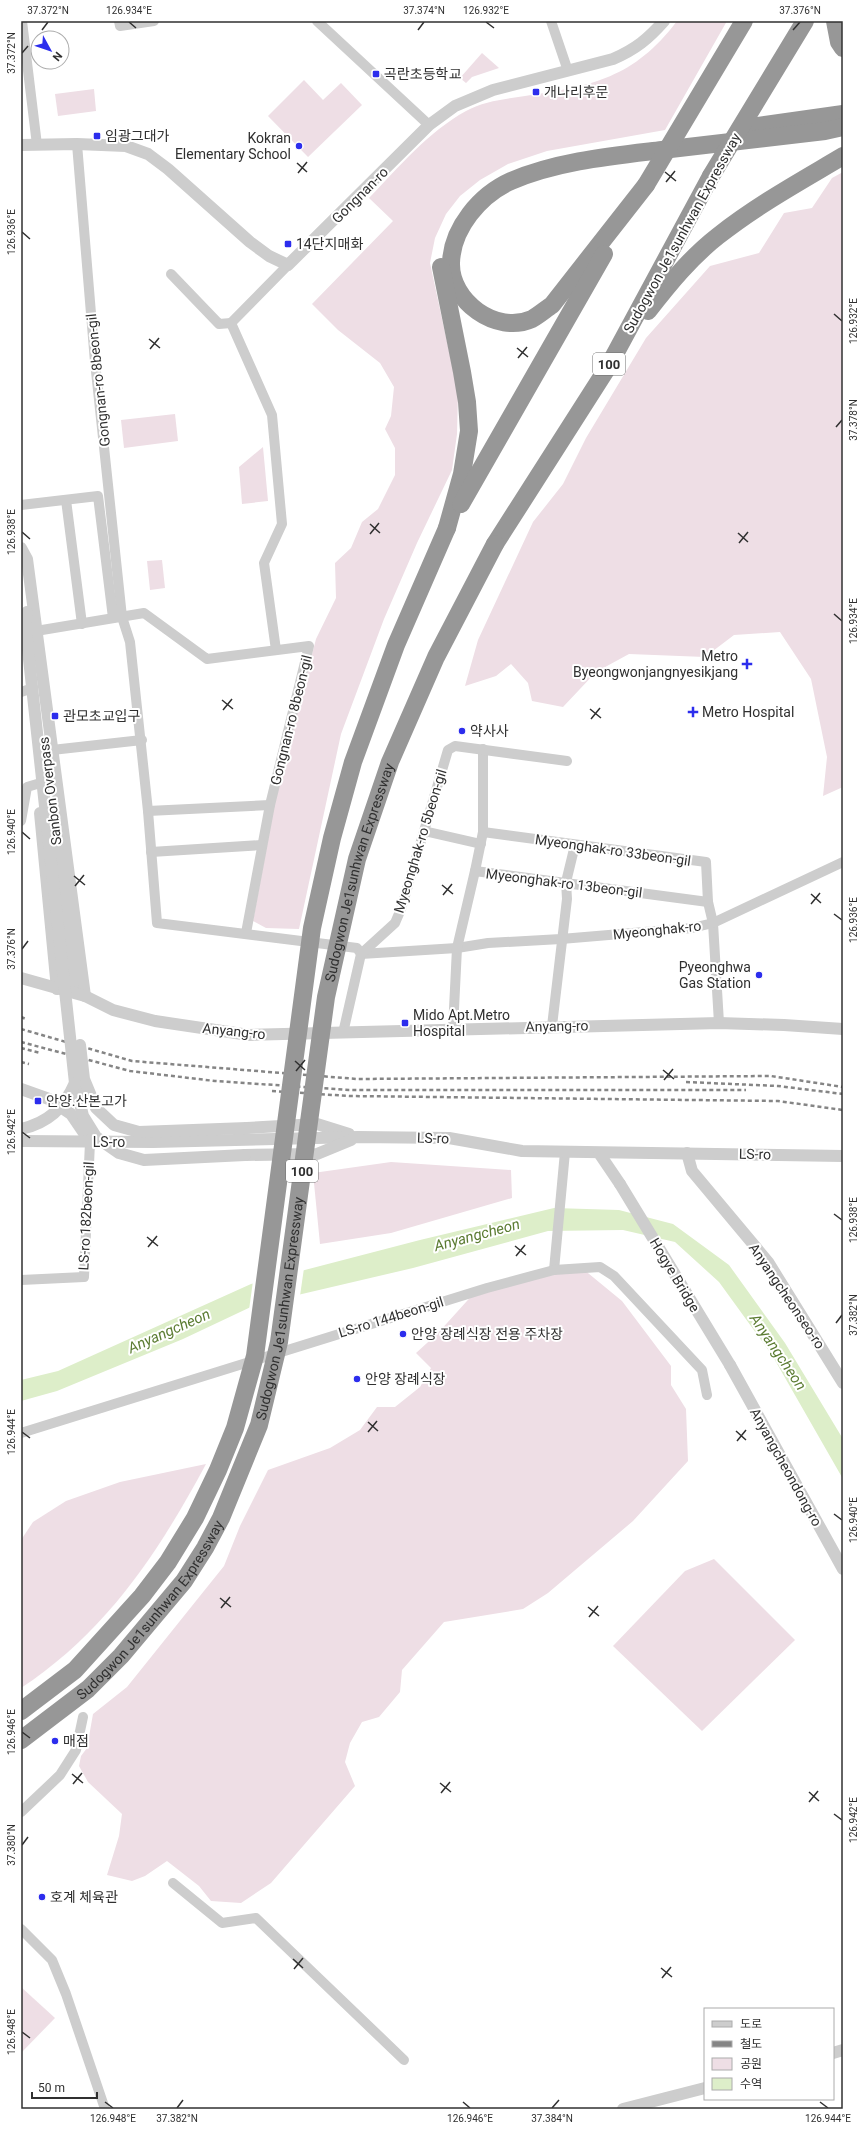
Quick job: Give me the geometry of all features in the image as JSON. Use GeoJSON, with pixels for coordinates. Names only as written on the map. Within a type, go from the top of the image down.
{"type":"FeatureCollection","features":[{"type":"Feature","properties":{"kind":"highway","name":"Sudogwon Je1sunhwan Expressway"},"geometry":{"type":"LineString","coordinates":[[21,1712],[75,1670],[151,1585],[168,1562],[195,1518],[218,1470],[235,1428],[255,1356],[312,928],[332,838],[353,762],[396,645],[447,528],[572,307],[744,21]]}},
{"type":"Feature","properties":{"kind":"highway","name":"Sudogwon Je1sunhwan Expressway"},"geometry":{"type":"LineString","coordinates":[[21,1740],[88,1688],[116,1662],[155,1618],[184,1581],[205,1548],[221,1518],[259,1425],[279,1342],[326,998],[357,859],[390,762],[436,657],[495,544],[608,367],[711,176],[805,21]]}},
{"type":"Feature","properties":{"kind":"highway"},"geometry":{"type":"LineString","coordinates":[[835,21],[839,42],[843,48]]}},
{"type":"Feature","properties":{"kind":"highway"},"geometry":{"type":"LineString","coordinates":[[447,528],[462,474],[469,431],[468,402],[441,270],[441,252],[446,233],[456,214],[469,199],[479,189],[502,175],[526,163],[544,158],[598,147],[843,114]]}},
{"type":"Feature","properties":{"kind":"highway"},"geometry":{"type":"LineString","coordinates":[[646,185],[552,305],[532,318],[518,323],[501,322],[485,317],[472,307],[454,281],[451,263],[455,239],[464,221],[491,194],[511,182],[552,168],[601,158],[825,131],[843,127]]}},
{"type":"Feature","properties":{"kind":"highway"},"geometry":{"type":"LineString","coordinates":[[608,367],[645,314],[679,272],[717,236],[757,207],[843,156]]}},
{"type":"Feature","properties":{"kind":"street"},"geometry":{"type":"LineString","coordinates":[[22,21],[37,145]]}},
{"type":"Feature","properties":{"kind":"street"},"geometry":{"type":"LineString","coordinates":[[120,21],[120,26],[154,21]]}},
{"type":"Feature","properties":{"kind":"street"},"geometry":{"type":"LineString","coordinates":[[317,21],[429,126]]}},
{"type":"Feature","properties":{"kind":"street"},"geometry":{"type":"LineString","coordinates":[[551,21],[568,71]]}},
{"type":"Feature","properties":{"kind":"street","name":"Gongnan-ro"},"geometry":{"type":"LineString","coordinates":[[288,266],[438,116],[472,97],[533,79],[613,59],[630,51],[647,40],[664,21]]}},
{"type":"Feature","properties":{"kind":"street"},"geometry":{"type":"LineString","coordinates":[[21,145],[77,144],[126,146],[148,154],[168,169],[250,242],[269,256],[288,266],[231,323],[219,324],[171,274]]}},
{"type":"Feature","properties":{"kind":"street","name":"Gongnan-ro 8beon-gil"},"geometry":{"type":"LineString","coordinates":[[77,144],[118,617],[130,642],[142,740],[157,923],[246,933]]}},
{"type":"Feature","properties":{"kind":"street"},"geometry":{"type":"LineString","coordinates":[[231,323],[272,415],[282,524],[264,563],[276,650]]}},
{"type":"Feature","properties":{"kind":"street"},"geometry":{"type":"LineString","coordinates":[[21,505],[98,496],[118,617],[36,631]]}},
{"type":"Feature","properties":{"kind":"street"},"geometry":{"type":"LineString","coordinates":[[66,500],[82,624]]}},
{"type":"Feature","properties":{"kind":"street"},"geometry":{"type":"LineString","coordinates":[[21,548],[27,559],[85,996]]}},
{"type":"Feature","properties":{"kind":"street"},"geometry":{"type":"LineString","coordinates":[[21,579],[27,612],[26,630],[75,1083],[83,1116],[96,1137],[118,1153],[144,1160],[246,1155],[317,1154],[358,1137]]}},
{"type":"Feature","properties":{"kind":"street","name":"Sanbon Overpass"},"geometry":{"type":"LineString","coordinates":[[27,612],[31,621],[84,1079],[96,1108],[114,1125],[139,1132],[317,1124],[358,1137]]}},
{"type":"Feature","properties":{"kind":"street","name":"Gongnan-ro 8beon-gil"},"geometry":{"type":"LineString","coordinates":[[118,617],[144,613],[207,659],[309,646],[270,805]]}},
{"type":"Feature","properties":{"kind":"street"},"geometry":{"type":"LineString","coordinates":[[21,638],[28,785],[57,989]]}},
{"type":"Feature","properties":{"kind":"street"},"geometry":{"type":"LineString","coordinates":[[52,750],[142,740]]}},
{"type":"Feature","properties":{"kind":"street","name":"Myeonghak-ro 5beon-gil"},"geometry":{"type":"LineString","coordinates":[[361,954],[395,923],[401,909],[448,750],[455,746],[567,760]]}},
{"type":"Feature","properties":{"kind":"street"},"geometry":{"type":"LineString","coordinates":[[475,871],[483,832],[483,749]]}},
{"type":"Feature","properties":{"kind":"street"},"geometry":{"type":"LineString","coordinates":[[21,821],[28,785]]}},
{"type":"Feature","properties":{"kind":"street"},"geometry":{"type":"LineString","coordinates":[[148,811],[270,805],[246,933],[358,948],[361,954],[343,1033]]}},
{"type":"Feature","properties":{"kind":"street"},"geometry":{"type":"LineString","coordinates":[[424,831],[481,844]]}},
{"type":"Feature","properties":{"kind":"street","name":"Myeonghak-ro 33beon-gil"},"geometry":{"type":"LineString","coordinates":[[483,832],[706,862],[708,902],[713,923],[719,1023]]}},
{"type":"Feature","properties":{"kind":"street"},"geometry":{"type":"LineString","coordinates":[[151,852],[262,845]]}},
{"type":"Feature","properties":{"kind":"street"},"geometry":{"type":"LineString","coordinates":[[552,1026],[561,939],[567,899],[566,882],[575,845]]}},
{"type":"Feature","properties":{"kind":"street","name":"Myeonghak-ro"},"geometry":{"type":"LineString","coordinates":[[361,954],[457,948],[488,943],[561,939],[692,928],[713,923],[843,862]]}},
{"type":"Feature","properties":{"kind":"street","name":"Myeonghak-ro 13beon-gil"},"geometry":{"type":"LineString","coordinates":[[457,948],[475,871],[708,902]]}},
{"type":"Feature","properties":{"kind":"street"},"geometry":{"type":"LineString","coordinates":[[453,1029],[457,948]]}},
{"type":"Feature","properties":{"kind":"street","name":"Anyang-ro"},"geometry":{"type":"LineString","coordinates":[[21,978],[85,996],[113,1010],[154,1021],[249,1035],[552,1026],[719,1023],[843,1029]]}},
{"type":"Feature","properties":{"kind":"street"},"geometry":{"type":"LineString","coordinates":[[21,1129],[40,1123],[53,1115],[68,1098],[75,1083]]}},
{"type":"Feature","properties":{"kind":"street"},"geometry":{"type":"LineString","coordinates":[[21,1089],[49,1099],[70,1114],[90,1142]]}},
{"type":"Feature","properties":{"kind":"street","name":"LS-ro"},"geometry":{"type":"LineString","coordinates":[[21,1141],[90,1142],[358,1137],[449,1138],[522,1151],[843,1156]]}},
{"type":"Feature","properties":{"kind":"street","name":"LS-ro 182beon-gil"},"geometry":{"type":"LineString","coordinates":[[21,1280],[84,1277],[90,1142]]}},
{"type":"Feature","properties":{"kind":"street"},"geometry":{"type":"LineString","coordinates":[[554,1266],[560,1191],[565,1152]]}},
{"type":"Feature","properties":{"kind":"street","name":"Hogye Bridge"},"geometry":{"type":"LineString","coordinates":[[599,1153],[620,1184],[730,1365]]}},
{"type":"Feature","properties":{"kind":"street","name":"Anyangcheonseo-ro"},"geometry":{"type":"LineString","coordinates":[[687,1153],[692,1171],[768,1262],[843,1383]]}},
{"type":"Feature","properties":{"kind":"street","name":"LS-ro 144beon-gil"},"geometry":{"type":"LineString","coordinates":[[21,1433],[554,1266],[600,1267],[614,1276],[702,1370],[707,1396]]}},
{"type":"Feature","properties":{"kind":"street","name":"Anyangcheondong-ro"},"geometry":{"type":"LineString","coordinates":[[730,1365],[843,1569]]}},
{"type":"Feature","properties":{"kind":"street"},"geometry":{"type":"LineString","coordinates":[[21,1812],[60,1775],[76,1750],[83,1717]]}},
{"type":"Feature","properties":{"kind":"street"},"geometry":{"type":"LineString","coordinates":[[173,1883],[222,1923],[256,1918],[404,2060]]}},
{"type":"Feature","properties":{"kind":"street"},"geometry":{"type":"LineString","coordinates":[[21,1929],[52,1960],[66,1994],[105,2109]]}},
{"type":"Feature","properties":{"kind":"street"},"geometry":{"type":"LineString","coordinates":[[623,2109],[636,2108],[704,2088]]}},
{"type":"Feature","properties":{"kind":"green space"},"geometry":{"type":"Polygon","coordinates":[[[677,21],[727,21],[665,130],[547,151],[508,164],[480,180],[460,196],[446,214],[435,238],[430,263],[458,393],[457,434],[452,470],[417,543],[384,619],[341,734],[299,929],[266,928],[253,921],[275,801],[316,639],[336,598],[335,563],[351,548],[362,522],[378,509],[395,475],[395,448],[385,429],[391,416],[394,387],[380,363],[338,330],[312,304],[393,221],[369,198],[414,151],[439,129],[452,119],[480,105],[502,99],[571,88],[610,76],[628,67],[645,55],[661,40],[677,21]]]}},
{"type":"Feature","properties":{"kind":"green space"},"geometry":{"type":"Polygon","coordinates":[[[482,53],[499,68],[472,77],[466,83],[460,78],[482,53]]]}},
{"type":"Feature","properties":{"kind":"green space"},"geometry":{"type":"Polygon","coordinates":[[[304,80],[323,100],[341,83],[362,105],[308,157],[268,116],[304,80]]]}},
{"type":"Feature","properties":{"kind":"green space"},"geometry":{"type":"Polygon","coordinates":[[[94,89],[96,111],[58,116],[55,94],[94,89]]]}},
{"type":"Feature","properties":{"kind":"green space"},"geometry":{"type":"Polygon","coordinates":[[[843,172],[843,787],[823,796],[827,757],[811,679],[780,632],[734,635],[705,657],[629,654],[596,672],[563,707],[532,701],[528,683],[511,664],[496,676],[465,686],[478,640],[533,522],[563,484],[586,438],[646,338],[710,266],[759,253],[784,213],[812,208],[832,178],[843,172]]]}},
{"type":"Feature","properties":{"kind":"green space"},"geometry":{"type":"Polygon","coordinates":[[[175,414],[178,441],[124,448],[121,420],[175,414]]]}},
{"type":"Feature","properties":{"kind":"green space"},"geometry":{"type":"Polygon","coordinates":[[[263,447],[268,501],[242,504],[239,467],[263,447]]]}},
{"type":"Feature","properties":{"kind":"green space"},"geometry":{"type":"Polygon","coordinates":[[[162,560],[165,588],[150,590],[147,561],[162,560]]]}},
{"type":"Feature","properties":{"kind":"green space"},"geometry":{"type":"Polygon","coordinates":[[[391,1162],[511,1170],[512,1198],[391,1233],[320,1244],[313,1173],[391,1162]]]}},
{"type":"Feature","properties":{"kind":"green space"},"geometry":{"type":"Polygon","coordinates":[[[577,1264],[622,1301],[671,1366],[671,1385],[686,1409],[688,1461],[633,1521],[548,1593],[523,1609],[444,1622],[402,1670],[400,1692],[379,1717],[362,1722],[350,1743],[345,1762],[355,1786],[271,1883],[241,1903],[211,1901],[199,1886],[167,1861],[145,1876],[132,1881],[107,1875],[119,1836],[122,1814],[88,1782],[79,1766],[81,1756],[87,1748],[93,1714],[127,1687],[224,1566],[240,1526],[268,1470],[330,1448],[360,1430],[377,1407],[395,1407],[420,1387],[431,1368],[416,1353],[438,1333],[476,1291],[577,1264]]]}},
{"type":"Feature","properties":{"kind":"green space"},"geometry":{"type":"Polygon","coordinates":[[[206,1464],[169,1529],[128,1588],[105,1616],[52,1666],[21,1688],[21,1540],[33,1522],[66,1501],[120,1482],[206,1464]]]}},
{"type":"Feature","properties":{"kind":"green space"},"geometry":{"type":"Polygon","coordinates":[[[714,1559],[795,1640],[702,1731],[613,1646],[685,1571],[714,1559]]]}},
{"type":"Feature","properties":{"kind":"green space"},"geometry":{"type":"Polygon","coordinates":[[[21,1987],[55,2018],[21,2053],[21,1987]]]}},
{"type":"Feature","properties":{"kind":"water","name":"Anyangcheon"},"geometry":{"type":"Polygon","coordinates":[[[554,1208],[619,1210],[673,1224],[729,1265],[785,1343],[843,1439],[843,1479],[772,1355],[719,1282],[675,1242],[623,1230],[548,1231],[413,1268],[255,1305],[183,1339],[57,1391],[21,1401],[21,1380],[58,1371],[251,1284],[420,1240],[554,1208]]]}},
{"type":"Feature","properties":{"kind":"pier"},"geometry":{"type":"Polygon","coordinates":[[[304,1268],[300,1296],[249,1310],[253,1281],[304,1268]]]}},
{"type":"Feature","properties":{"kind":"railway"},"geometry":{"type":"LineString","coordinates":[[21,1017],[26,1019]]}},
{"type":"Feature","properties":{"kind":"railway"},"geometry":{"type":"LineString","coordinates":[[21,1029],[132,1061],[357,1079],[771,1076],[843,1087]]}},
{"type":"Feature","properties":{"kind":"railway"},"geometry":{"type":"LineString","coordinates":[[21,1042],[130,1071],[215,1081],[349,1090],[746,1090]]}},
{"type":"Feature","properties":{"kind":"railway"},"geometry":{"type":"LineString","coordinates":[[21,1048],[40,1053]]}},
{"type":"Feature","properties":{"kind":"railway"},"geometry":{"type":"LineString","coordinates":[[21,1062],[29,1064]]}},
{"type":"Feature","properties":{"kind":"railway"},"geometry":{"type":"LineString","coordinates":[[686,1082],[778,1086],[843,1094]]}},
{"type":"Feature","properties":{"kind":"railway"},"geometry":{"type":"LineString","coordinates":[[272,1091],[349,1096],[778,1101],[843,1110]]}},
{"type":"Feature","properties":{"kind":"place","name":"곡란초등학교"},"geometry":{"type":"Point","coordinates":[376,74]}},
{"type":"Feature","properties":{"kind":"place","name":"개나리후문"},"geometry":{"type":"Point","coordinates":[536,92]}},
{"type":"Feature","properties":{"kind":"place","name":"임광그대가"},"geometry":{"type":"Point","coordinates":[97,136]}},
{"type":"Feature","properties":{"kind":"place","name":"Kokran Elementary School"},"geometry":{"type":"Point","coordinates":[299,146]}},
{"type":"Feature","properties":{"kind":"place","name":"14단지매화"},"geometry":{"type":"Point","coordinates":[288,244]}},
{"type":"Feature","properties":{"kind":"place","name":"Metro Byeongwonjangnyesikjang"},"geometry":{"type":"Point","coordinates":[747,664]}},
{"type":"Feature","properties":{"kind":"place","name":"Metro Hospital"},"geometry":{"type":"Point","coordinates":[693,712]}},
{"type":"Feature","properties":{"kind":"place","name":"관모초교입구"},"geometry":{"type":"Point","coordinates":[55,716]}},
{"type":"Feature","properties":{"kind":"place","name":"약사사"},"geometry":{"type":"Point","coordinates":[462,731]}},
{"type":"Feature","properties":{"kind":"place","name":"Pyeonghwa Gas Station"},"geometry":{"type":"Point","coordinates":[759,975]}},
{"type":"Feature","properties":{"kind":"place","name":"Mido Apt.Metro Hospital"},"geometry":{"type":"Point","coordinates":[405,1023]}},
{"type":"Feature","properties":{"kind":"place","name":"안양.산본고가"},"geometry":{"type":"Point","coordinates":[38,1101]}},
{"type":"Feature","properties":{"kind":"place","name":"안양 장례식장 전용 주차장"},"geometry":{"type":"Point","coordinates":[403,1334]}},
{"type":"Feature","properties":{"kind":"place","name":"안양 장례식장"},"geometry":{"type":"Point","coordinates":[357,1379]}},
{"type":"Feature","properties":{"kind":"place","name":"매점"},"geometry":{"type":"Point","coordinates":[55,1741]}},
{"type":"Feature","properties":{"kind":"place","name":"호계 체육관"},"geometry":{"type":"Point","coordinates":[42,1897]}}]}
